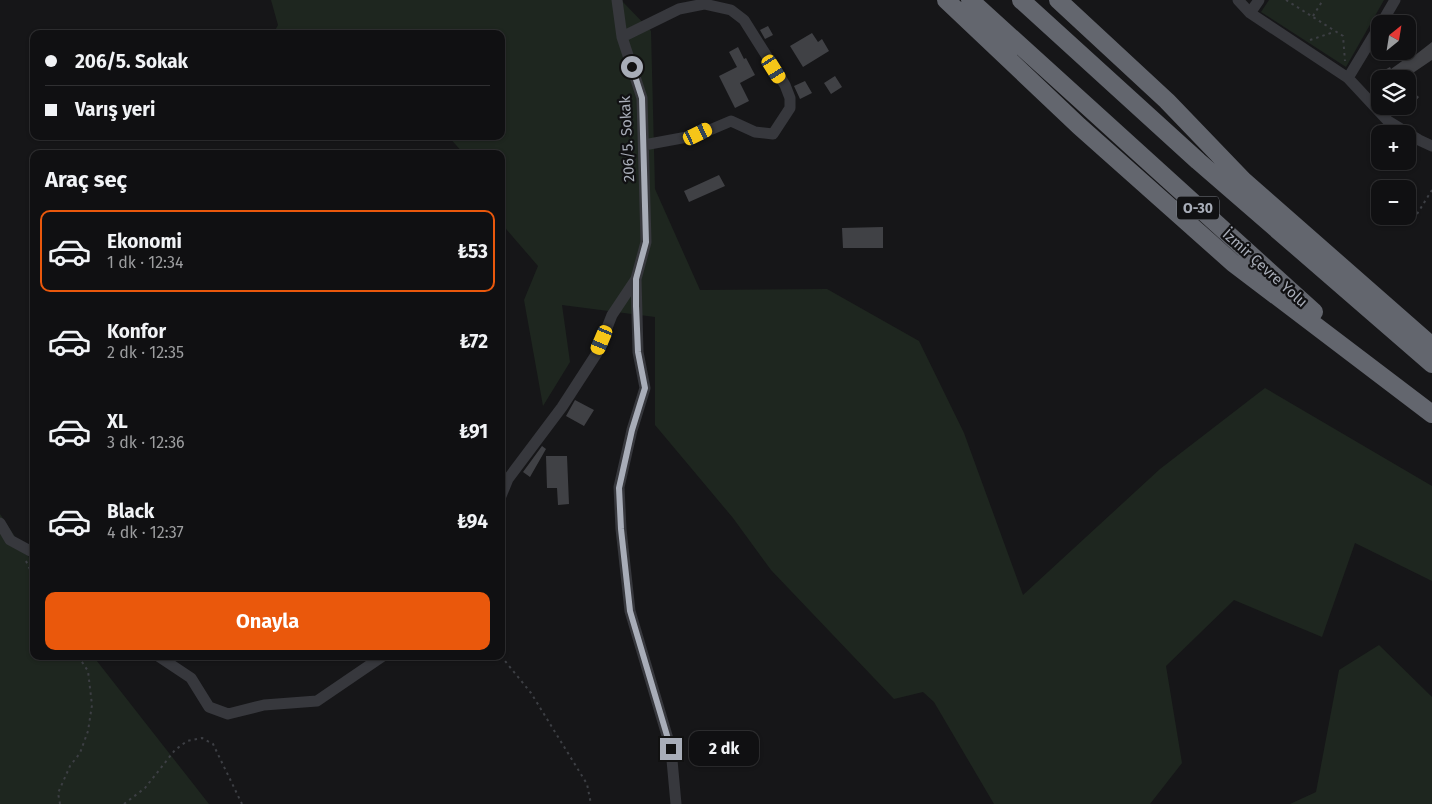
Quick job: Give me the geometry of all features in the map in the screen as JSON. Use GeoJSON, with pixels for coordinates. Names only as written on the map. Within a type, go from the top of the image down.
{"type":"FeatureCollection","features":[{"type":"Feature","properties":{"kind":"highway"},"geometry":{"type":"LineString","coordinates":[[946,0],[1060,108],[1233,263],[1432,414]]}},
{"type":"Feature","properties":{"kind":"highway","name":"İzmir Çevre Yolu"},"geometry":{"type":"LineString","coordinates":[[970,0],[1332,328],[1432,410]]}},
{"type":"Feature","properties":{"kind":"highway","name":"O-30"},"geometry":{"type":"LineString","coordinates":[[1022,0],[1198,161],[1432,364]]}},
{"type":"Feature","properties":{"kind":"highway"},"geometry":{"type":"LineString","coordinates":[[1058,0],[1167,101],[1243,180],[1432,346]]}},
{"type":"Feature","properties":{"kind":"street","name":"206/5. Sokak"},"geometry":{"type":"LineString","coordinates":[[617,0],[622,37],[642,98],[646,242],[636,279]]}},
{"type":"Feature","properties":{"kind":"street"},"geometry":{"type":"LineString","coordinates":[[1238,0],[1250,14],[1348,78],[1388,121],[1432,146]]}},
{"type":"Feature","properties":{"kind":"street"},"geometry":{"type":"LineString","coordinates":[[1250,14],[1259,0]]}},
{"type":"Feature","properties":{"kind":"street"},"geometry":{"type":"LineString","coordinates":[[1386,15],[1395,0]]}},
{"type":"Feature","properties":{"kind":"street"},"geometry":{"type":"LineString","coordinates":[[622,37],[679,9],[704,4],[731,10],[744,20],[785,85],[790,98],[790,108],[773,134],[755,132],[731,121],[698,134],[644,146]]}},
{"type":"Feature","properties":{"kind":"street"},"geometry":{"type":"LineString","coordinates":[[1348,78],[1371,39]]}},
{"type":"Feature","properties":{"kind":"street"},"geometry":{"type":"LineString","coordinates":[[505,486],[508,479],[562,407],[596,353],[612,315],[636,279]]}},
{"type":"Feature","properties":{"kind":"street"},"geometry":{"type":"LineString","coordinates":[[636,279],[638,352],[645,388],[632,430],[619,488],[621,529],[630,611],[671,749],[676,804]]}},
{"type":"Feature","properties":{"kind":"street"},"geometry":{"type":"LineString","coordinates":[[0,523],[10,540],[30,551]]}},
{"type":"Feature","properties":{"kind":"street"},"geometry":{"type":"LineString","coordinates":[[164,660],[191,678],[209,707],[228,714],[264,705],[317,701],[377,660]]}},
{"type":"Feature","properties":{"kind":"path"},"geometry":{"type":"LineString","coordinates":[[1286,0],[1343,36],[1348,78]]}},
{"type":"Feature","properties":{"kind":"path"},"geometry":{"type":"LineString","coordinates":[[1312,16],[1323,0]]}},
{"type":"Feature","properties":{"kind":"path"},"geometry":{"type":"LineString","coordinates":[[1299,46],[1335,32]]}},
{"type":"Feature","properties":{"kind":"path"},"geometry":{"type":"LineString","coordinates":[[1417,214],[1432,190]]}},
{"type":"Feature","properties":{"kind":"path"},"geometry":{"type":"LineString","coordinates":[[60,804],[58,792],[70,766],[80,753],[88,731],[92,704],[88,671],[81,660]]}},
{"type":"Feature","properties":{"kind":"path"},"geometry":{"type":"LineString","coordinates":[[504,660],[531,693],[587,784],[591,804]]}},
{"type":"Feature","properties":{"kind":"path"},"geometry":{"type":"LineString","coordinates":[[124,804],[145,788],[175,750],[187,741],[202,738],[213,744],[242,804]]}},
{"type":"Feature","properties":{"kind":"shaded area"},"geometry":{"type":"Polygon","coordinates":[[[271,0],[621,0],[651,31],[655,189],[700,290],[827,289],[919,341],[964,433],[1023,595],[1160,469],[1265,388],[1432,486],[1432,581],[1355,543],[1322,637],[1234,600],[1166,666],[1182,763],[1150,804],[994,804],[934,702],[923,692],[894,699],[771,570],[733,518],[655,425],[655,317],[562,305],[570,362],[543,406],[524,300],[538,266],[505,228],[505,150],[460,150],[452,140],[505,140],[505,30],[275,30],[278,25],[271,0]]]}},
{"type":"Feature","properties":{"kind":"shaded area"},"geometry":{"type":"Polygon","coordinates":[[[1269,0],[1384,0],[1375,15],[1371,15],[1371,23],[1346,67],[1261,12],[1269,0]]]}},
{"type":"Feature","properties":{"kind":"shaded area"},"geometry":{"type":"Polygon","coordinates":[[[0,514],[30,559],[30,660],[96,660],[209,804],[0,804],[0,514]]]}},
{"type":"Feature","properties":{"kind":"shaded area"},"geometry":{"type":"Polygon","coordinates":[[[1379,645],[1432,697],[1432,804],[1290,804],[1316,792],[1339,670],[1379,645]]]}},
{"type":"Feature","properties":{"kind":"building"},"geometry":{"type":"Polygon","coordinates":[[[768,26],[773,35],[765,39],[760,30],[768,26]]]}},
{"type":"Feature","properties":{"kind":"building"},"geometry":{"type":"Polygon","coordinates":[[[812,33],[818,42],[822,39],[829,51],[803,67],[790,46],[812,33]]]}},
{"type":"Feature","properties":{"kind":"building"},"geometry":{"type":"Polygon","coordinates":[[[1432,42],[1432,60],[1416,71],[1385,70],[1390,67],[1391,69],[1404,60],[1416,60],[1416,54],[1432,42]]]}},
{"type":"Feature","properties":{"kind":"building"},"geometry":{"type":"Polygon","coordinates":[[[738,47],[755,75],[740,83],[749,101],[735,108],[719,76],[737,67],[729,52],[738,47]]]}},
{"type":"Feature","properties":{"kind":"building"},"geometry":{"type":"Polygon","coordinates":[[[835,76],[842,87],[831,94],[824,83],[835,76]]]}},
{"type":"Feature","properties":{"kind":"building"},"geometry":{"type":"Polygon","coordinates":[[[805,81],[812,93],[800,99],[794,86],[805,81]]]}},
{"type":"Feature","properties":{"kind":"building"},"geometry":{"type":"Polygon","coordinates":[[[719,175],[725,186],[689,202],[684,191],[719,175]]]}},
{"type":"Feature","properties":{"kind":"building"},"geometry":{"type":"Polygon","coordinates":[[[883,227],[883,248],[843,248],[842,228],[883,227]]]}},
{"type":"Feature","properties":{"kind":"building"},"geometry":{"type":"Polygon","coordinates":[[[575,400],[594,410],[584,426],[566,416],[575,400]]]}},
{"type":"Feature","properties":{"kind":"building"},"geometry":{"type":"Polygon","coordinates":[[[542,446],[546,449],[530,477],[523,472],[542,446]]]}},
{"type":"Feature","properties":{"kind":"building"},"geometry":{"type":"Polygon","coordinates":[[[546,456],[567,456],[569,504],[558,505],[557,488],[547,488],[546,456]]]}},
{"type":"Feature","properties":{"kind":"route"},"geometry":{"type":"LineString","coordinates":[[632,67],[642,98],[646,242],[636,279],[636,306],[638,352],[645,388],[632,430],[619,488],[621,529],[630,611],[662,713],[671,749]]}}]}
